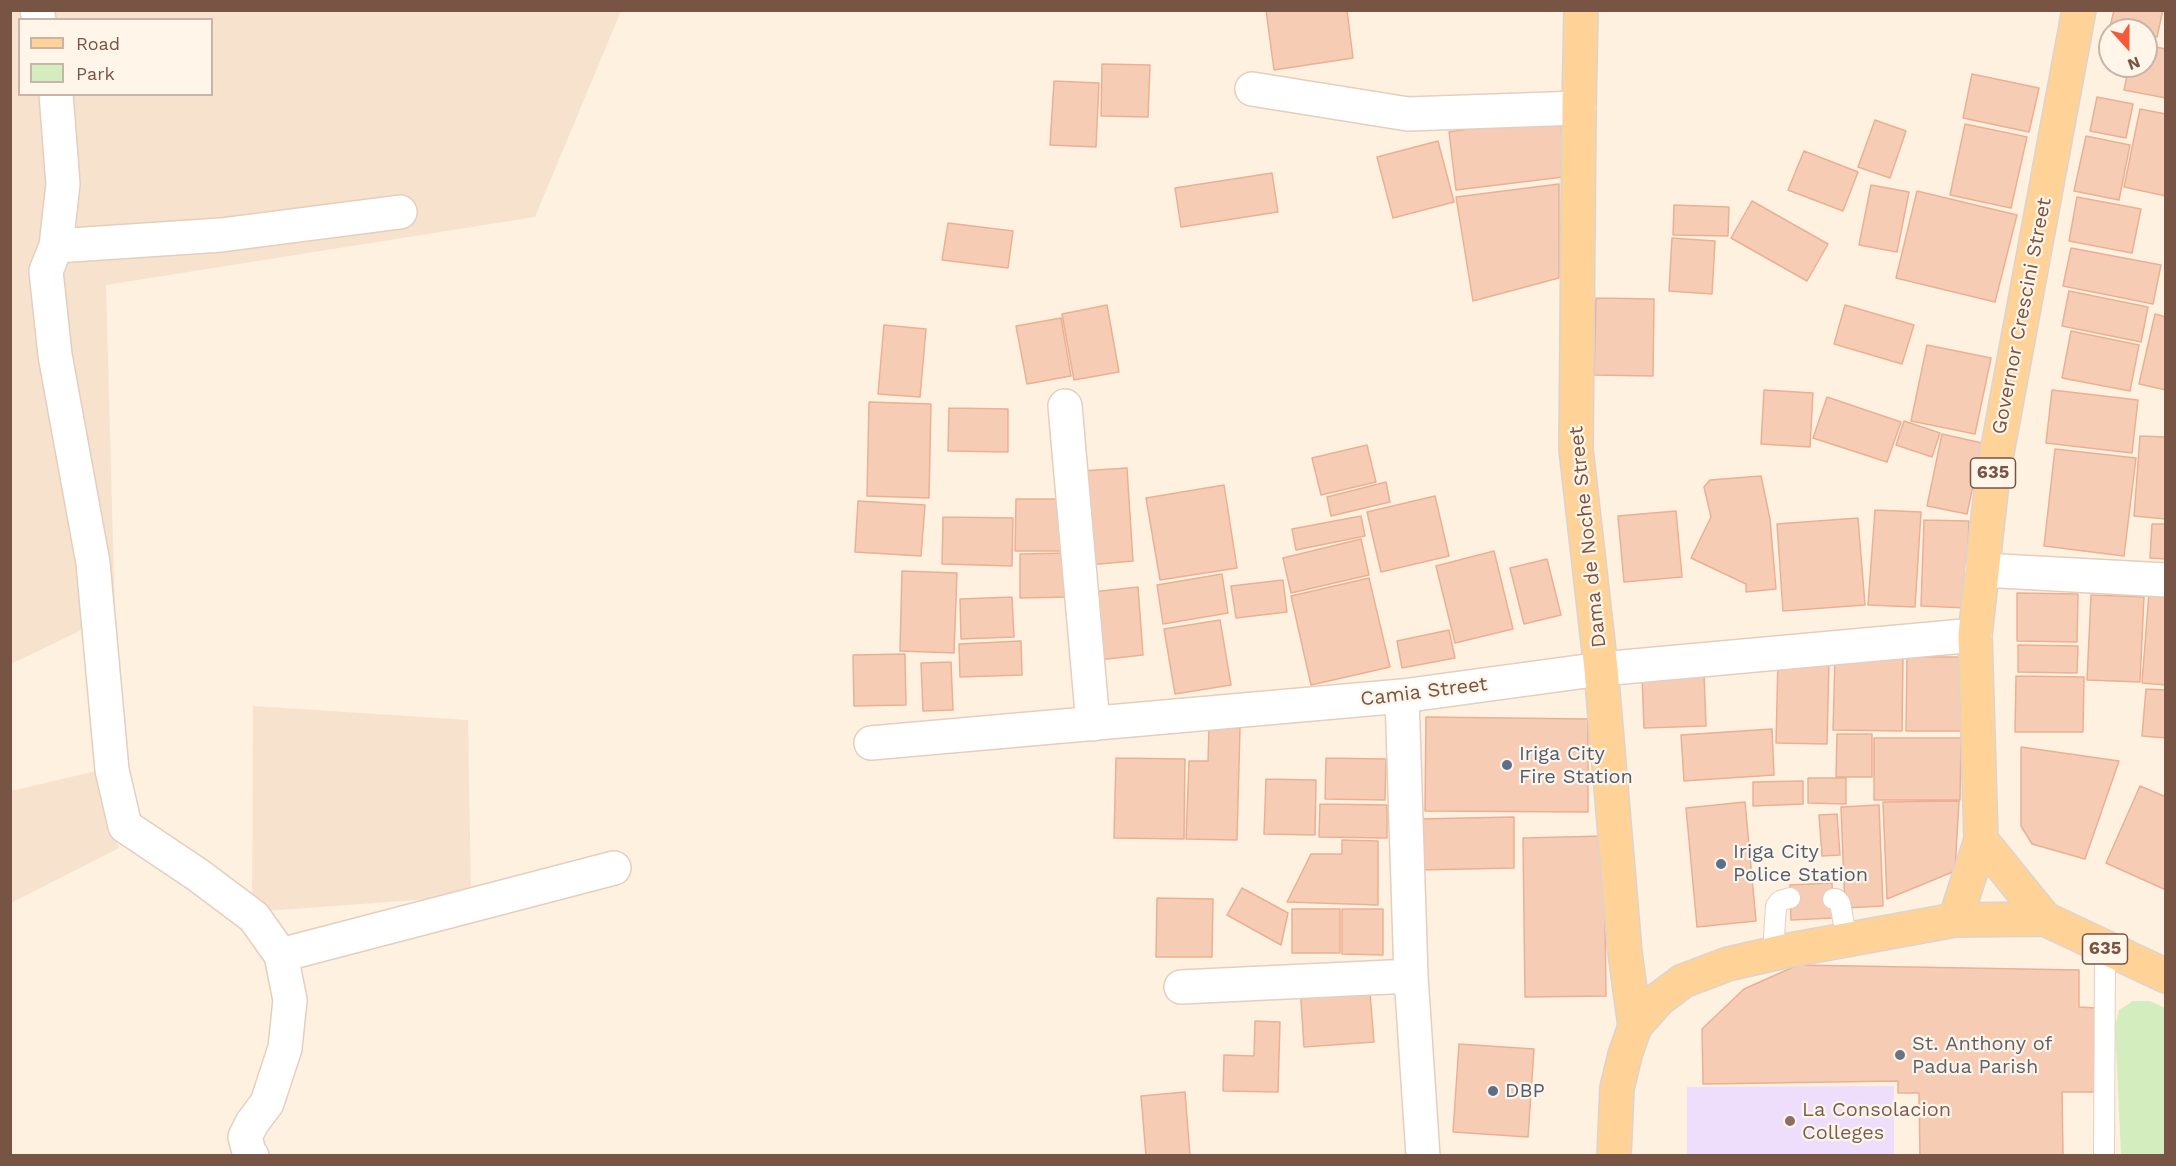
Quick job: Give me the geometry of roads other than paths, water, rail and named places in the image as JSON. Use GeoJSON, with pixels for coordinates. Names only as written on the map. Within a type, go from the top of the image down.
{"type":"FeatureCollection","features":[{"type":"Feature","properties":{"kind":"main road","name":"Dama de Noche Street"},"geometry":{"type":"LineString","coordinates":[[1581,10],[1576,449],[1602,669],[1625,953],[1635,1026]]}},
{"type":"Feature","properties":{"kind":"main road","name":"Governor Crescini Street"},"geometry":{"type":"LineString","coordinates":[[1955,920],[1981,840],[1975,634],[1992,474],[2079,10]]}},
{"type":"Feature","properties":{"kind":"main road","name":"635"},"geometry":{"type":"LineString","coordinates":[[1981,840],[2045,919],[2166,976]]}},
{"type":"Feature","properties":{"kind":"main road"},"geometry":{"type":"LineString","coordinates":[[1614,1155],[1617,1089],[1624,1055],[1635,1026],[1659,999],[1683,981],[1728,964],[1773,953],[1955,920],[2045,919]]}},
{"type":"Feature","properties":{"kind":"street"},"geometry":{"type":"LineString","coordinates":[[1252,89],[1408,114],[1579,108]]}},
{"type":"Feature","properties":{"kind":"street"},"geometry":{"type":"LineString","coordinates":[[56,96],[63,184],[56,246],[46,271],[55,356],[93,563],[111,770],[125,826],[198,875],[254,917],[281,956],[290,1000],[285,1048],[267,1103],[244,1137],[252,1155]]}},
{"type":"Feature","properties":{"kind":"street"},"geometry":{"type":"LineString","coordinates":[[56,246],[221,234],[400,212]]}},
{"type":"Feature","properties":{"kind":"street"},"geometry":{"type":"LineString","coordinates":[[1065,406],[1093,724]]}},
{"type":"Feature","properties":{"kind":"street"},"geometry":{"type":"LineString","coordinates":[[1982,570],[2166,580]]}},
{"type":"Feature","properties":{"kind":"street","name":"Camia Street"},"geometry":{"type":"LineString","coordinates":[[871,742],[1402,696],[1602,669],[1975,634]]}},
{"type":"Feature","properties":{"kind":"street"},"geometry":{"type":"LineString","coordinates":[[1402,696],[1411,976],[1423,1155]]}},
{"type":"Feature","properties":{"kind":"street"},"geometry":{"type":"LineString","coordinates":[[281,956],[614,867]]}},
{"type":"Feature","properties":{"kind":"street"},"geometry":{"type":"LineString","coordinates":[[1181,987],[1411,976]]}},
{"type":"Feature","properties":{"kind":"lane"},"geometry":{"type":"LineString","coordinates":[[1773,953],[1776,906],[1780,901],[1790,898]]}},
{"type":"Feature","properties":{"kind":"lane"},"geometry":{"type":"LineString","coordinates":[[1833,899],[1840,903],[1847,941]]}},
{"type":"Feature","properties":{"kind":"lane"},"geometry":{"type":"LineString","coordinates":[[2104,1155],[2105,949]]}},
{"type":"Feature","properties":{"kind":"place","name":"Iriga City Fire Station"},"geometry":{"type":"Point","coordinates":[1507,765]}},
{"type":"Feature","properties":{"kind":"place","name":"Iriga City Police Station"},"geometry":{"type":"Point","coordinates":[1721,864]}},
{"type":"Feature","properties":{"kind":"place","name":"St. Anthony of Padua Parish"},"geometry":{"type":"Point","coordinates":[1900,1055]}},
{"type":"Feature","properties":{"kind":"place","name":"DBP"},"geometry":{"type":"Point","coordinates":[1493,1091]}},
{"type":"Feature","properties":{"kind":"place","name":"La Consolacion Colleges"},"geometry":{"type":"Point","coordinates":[1790,1121]}}]}
